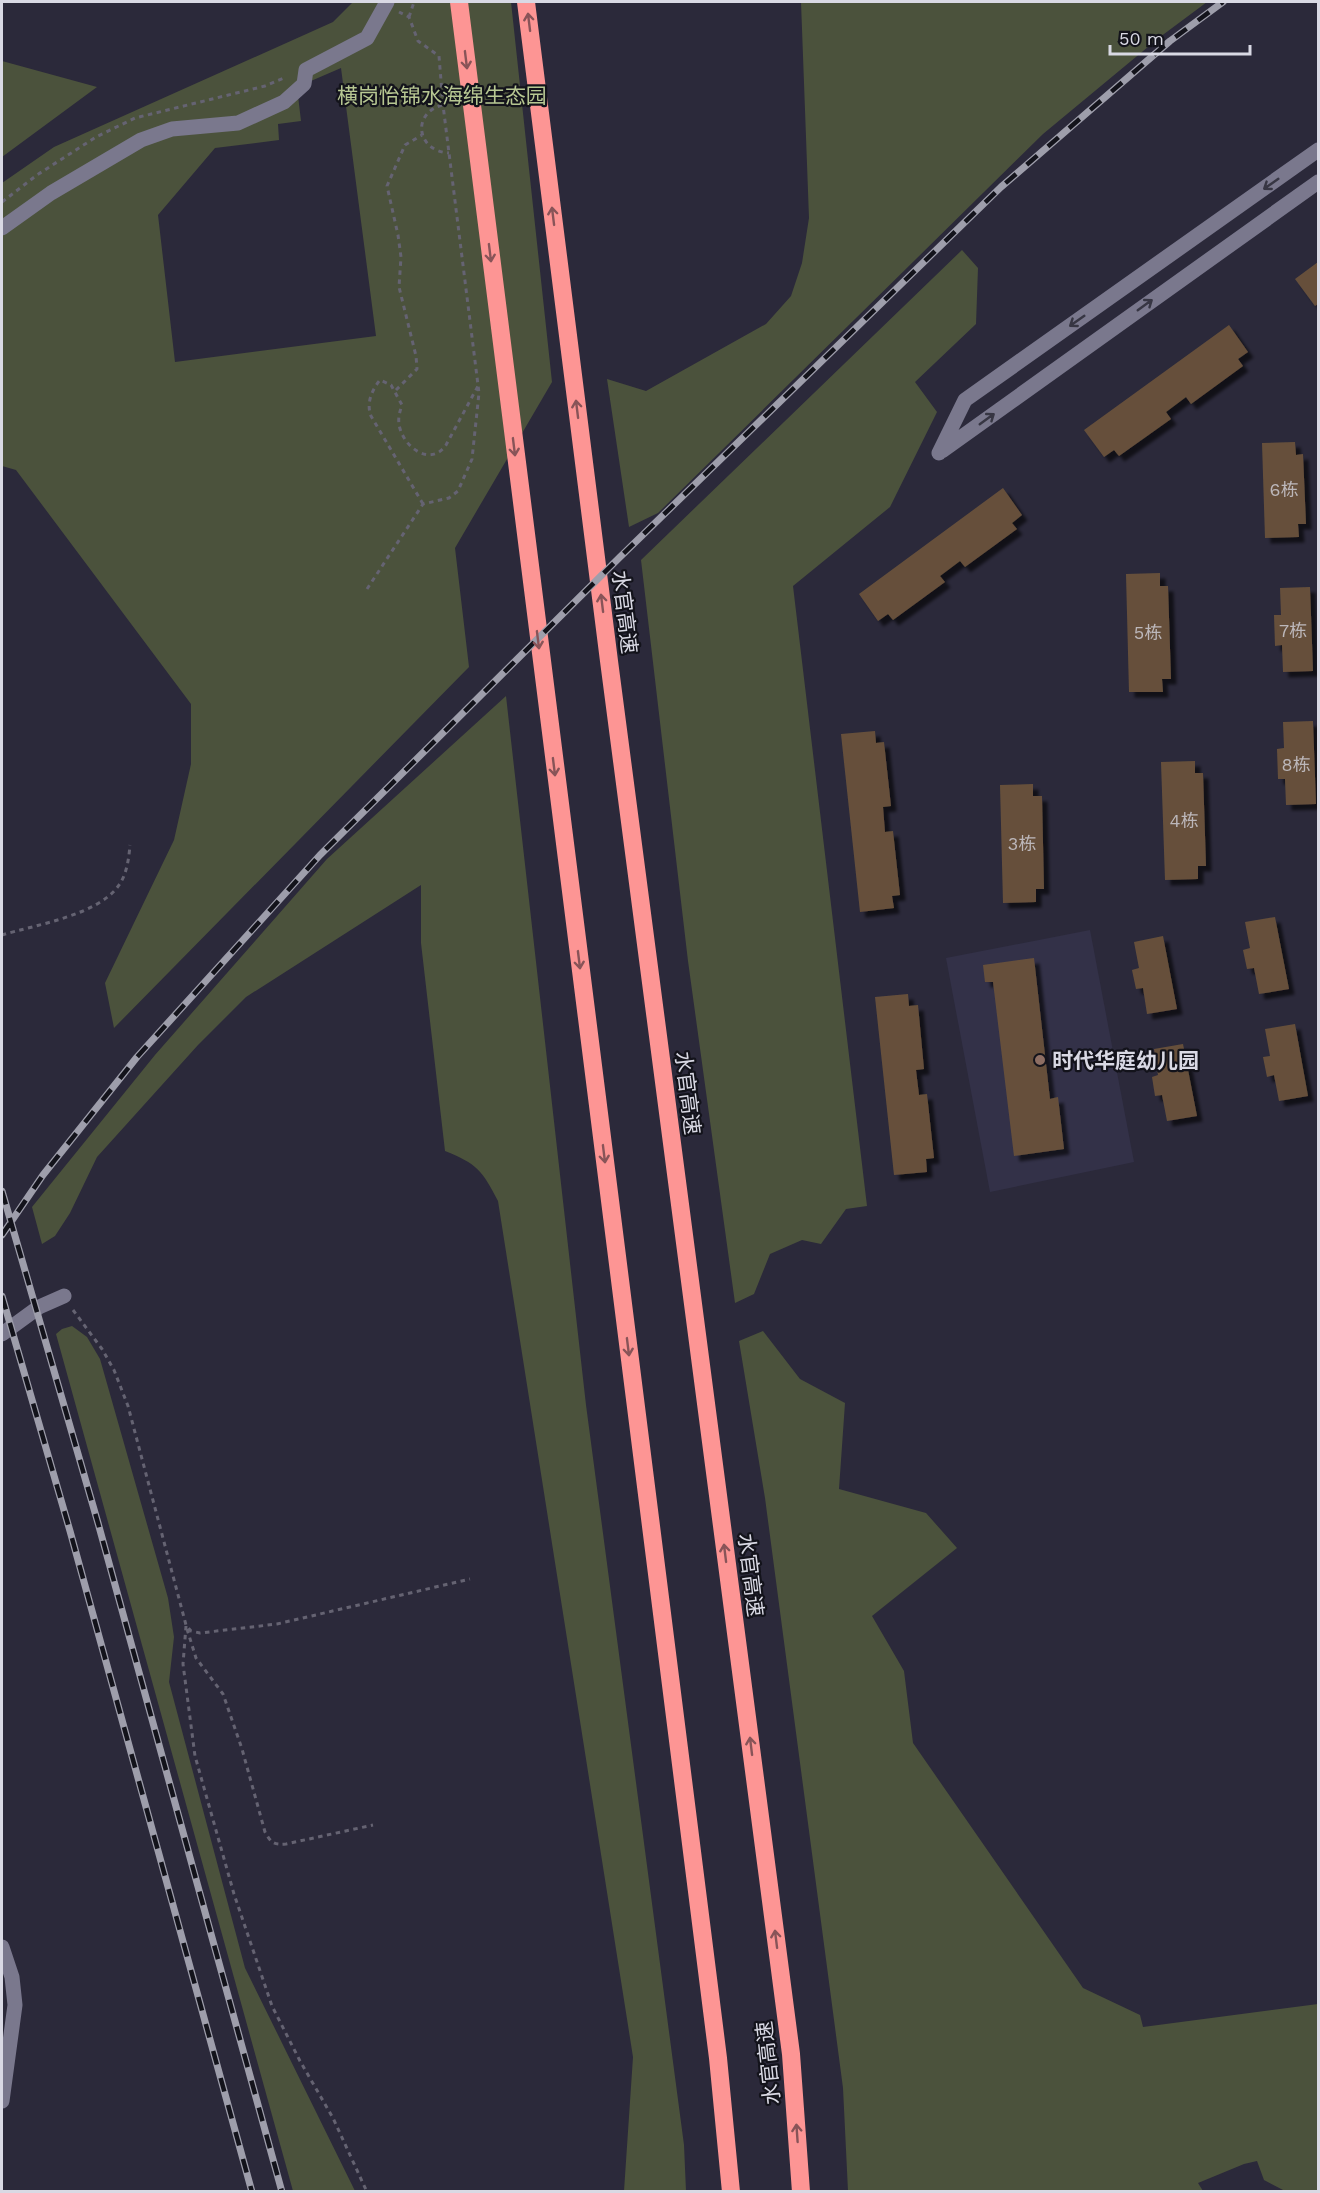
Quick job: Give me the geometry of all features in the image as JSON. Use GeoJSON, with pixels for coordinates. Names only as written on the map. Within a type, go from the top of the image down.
{"type":"FeatureCollection","features":[{"type":"Feature","properties":{"kind":"highway"},"geometry":{"type":"LineString","coordinates":[[459,2],[718,2058],[731,2192]]}},
{"type":"Feature","properties":{"kind":"highway","name":"水官高速"},"geometry":{"type":"LineString","coordinates":[[526,2],[609,661],[791,2054],[801,2192]]}},
{"type":"Feature","properties":{"kind":"street"},"geometry":{"type":"LineString","coordinates":[[2,228],[51,193],[141,140],[172,129],[238,123],[284,102],[304,84],[306,70],[368,38],[387,4]]}},
{"type":"Feature","properties":{"kind":"street"},"geometry":{"type":"LineString","coordinates":[[1318,150],[965,400],[939,453],[1318,182]]}},
{"type":"Feature","properties":{"kind":"street"},"geometry":{"type":"LineString","coordinates":[[2,1334],[39,1307],[64,1296]]}},
{"type":"Feature","properties":{"kind":"street"},"geometry":{"type":"LineString","coordinates":[[2,1947],[12,1977],[15,2005],[2,2102]]}},
{"type":"Feature","properties":{"kind":"path"},"geometry":{"type":"LineString","coordinates":[[367,589],[423,504],[449,498],[458,491],[472,459],[478,386],[439,56],[418,41],[412,31],[409,17],[414,2]]}},
{"type":"Feature","properties":{"kind":"path"},"geometry":{"type":"LineString","coordinates":[[387,4],[409,17]]}},
{"type":"Feature","properties":{"kind":"path"},"geometry":{"type":"LineString","coordinates":[[443,105],[435,107],[423,119],[422,135],[432,149],[449,153]]}},
{"type":"Feature","properties":{"kind":"path"},"geometry":{"type":"LineString","coordinates":[[396,390],[417,369],[412,334],[399,287],[401,257],[387,186],[405,145],[422,135]]}},
{"type":"Feature","properties":{"kind":"path"},"geometry":{"type":"LineString","coordinates":[[423,504],[369,410],[370,400],[378,382],[380,380],[389,384],[396,390],[402,405],[399,422],[403,436],[418,453],[432,456],[441,452],[446,445],[478,386]]}},
{"type":"Feature","properties":{"kind":"path"},"geometry":{"type":"LineString","coordinates":[[2,935],[85,911],[105,900],[120,884],[129,859],[130,845]]}},
{"type":"Feature","properties":{"kind":"path"},"geometry":{"type":"LineString","coordinates":[[64,1296],[102,1348],[121,1388],[135,1427],[189,1642],[196,1658],[223,1694],[270,1842],[276,1845],[286,1844],[373,1825]]}},
{"type":"Feature","properties":{"kind":"path"},"geometry":{"type":"LineString","coordinates":[[186,1625],[190,1631],[215,1633],[277,1624],[470,1579]]}},
{"type":"Feature","properties":{"kind":"path"},"geometry":{"type":"LineString","coordinates":[[186,1625],[183,1664],[195,1756],[234,1894],[272,2006],[333,2118],[367,2192]]}},
{"type":"Feature","properties":{"kind":"shaded area","name":"时代华庭幼儿园"},"geometry":{"type":"Polygon","coordinates":[[[1090,930],[1134,1162],[990,1192],[946,958],[1090,930]]]}},
{"type":"Feature","properties":{"kind":"green space","name":"横岗怡锦水海绵生态园"},"geometry":{"type":"Polygon","coordinates":[[[353,2],[511,2],[552,382],[455,548],[469,667],[114,1028],[105,983],[174,840],[191,764],[191,704],[16,470],[2,466],[2,183],[54,147],[333,22],[353,2]],[[341,68],[297,87],[301,121],[278,124],[279,140],[215,148],[158,215],[175,362],[376,336],[341,68]]]}},
{"type":"Feature","properties":{"kind":"green space"},"geometry":{"type":"Polygon","coordinates":[[[801,2],[1207,2],[1160,37],[1043,134],[658,513],[629,527],[607,379],[646,391],[766,324],[791,296],[802,263],[809,218],[801,2]]]}},
{"type":"Feature","properties":{"kind":"green space"},"geometry":{"type":"Polygon","coordinates":[[[2,61],[97,87],[2,157],[2,61]]]}},
{"type":"Feature","properties":{"kind":"green space"},"geometry":{"type":"Polygon","coordinates":[[[962,250],[978,268],[976,324],[915,382],[937,412],[890,507],[793,586],[867,1206],[846,1209],[821,1244],[802,1240],[770,1254],[754,1294],[735,1303],[688,961],[641,560],[962,250]]]}},
{"type":"Feature","properties":{"kind":"green space"},"geometry":{"type":"Polygon","coordinates":[[[506,696],[586,1405],[684,2145],[686,2191],[624,2191],[633,2057],[498,1201],[478,1169],[445,1151],[421,943],[421,885],[246,997],[198,1045],[97,1157],[70,1213],[55,1236],[42,1244],[32,1207],[155,1055],[327,859],[506,696]]]}},
{"type":"Feature","properties":{"kind":"green space"},"geometry":{"type":"Polygon","coordinates":[[[72,1326],[87,1337],[100,1359],[168,1598],[174,1637],[169,1682],[245,1968],[355,2191],[293,2191],[56,1334],[72,1326]]]}},
{"type":"Feature","properties":{"kind":"green space"},"geometry":{"type":"Polygon","coordinates":[[[763,1331],[800,1379],[845,1403],[839,1489],[926,1513],[957,1548],[872,1616],[904,1671],[913,1743],[1083,1988],[1140,2015],[1143,2027],[1318,2004],[1318,2191],[1285,2191],[1264,2180],[1257,2161],[1198,2183],[1203,2191],[848,2191],[843,2088],[765,1498],[739,1341],[763,1331]]]}},
{"type":"Feature","properties":{"kind":"building"},"geometry":{"type":"Polygon","coordinates":[[[1318,262],[1318,304],[1315,306],[1295,279],[1318,262]]]}},
{"type":"Feature","properties":{"kind":"building"},"geometry":{"type":"Polygon","coordinates":[[[1229,325],[1248,352],[1238,359],[1243,366],[1191,404],[1186,397],[1166,412],[1171,419],[1119,456],[1114,450],[1104,457],[1084,430],[1229,325]]]}},
{"type":"Feature","properties":{"kind":"building"},"geometry":{"type":"Polygon","coordinates":[[[1295,442],[1296,455],[1303,454],[1306,524],[1298,524],[1299,537],[1265,538],[1262,443],[1295,442]]]}},
{"type":"Feature","properties":{"kind":"building"},"geometry":{"type":"Polygon","coordinates":[[[1003,488],[1022,515],[1012,523],[1017,529],[965,567],[960,561],[940,576],[945,582],[893,620],[888,614],[878,621],[859,594],[1003,488]]]}},
{"type":"Feature","properties":{"kind":"building"},"geometry":{"type":"Polygon","coordinates":[[[1160,573],[1160,586],[1168,586],[1171,679],[1162,679],[1163,692],[1129,692],[1126,574],[1160,573]]]}},
{"type":"Feature","properties":{"kind":"building"},"geometry":{"type":"Polygon","coordinates":[[[1310,587],[1313,671],[1283,672],[1282,645],[1275,646],[1274,615],[1281,615],[1280,588],[1310,587]]]}},
{"type":"Feature","properties":{"kind":"building"},"geometry":{"type":"Polygon","coordinates":[[[1313,721],[1316,804],[1286,805],[1285,779],[1278,779],[1277,749],[1284,748],[1283,722],[1313,721]]]}},
{"type":"Feature","properties":{"kind":"building"},"geometry":{"type":"Polygon","coordinates":[[[875,731],[876,743],[884,742],[891,806],[883,807],[885,832],[893,831],[900,895],[892,896],[894,908],[860,912],[841,734],[875,731]]]}},
{"type":"Feature","properties":{"kind":"building"},"geometry":{"type":"Polygon","coordinates":[[[1195,761],[1195,773],[1203,773],[1206,866],[1198,866],[1198,879],[1165,880],[1161,762],[1195,761]]]}},
{"type":"Feature","properties":{"kind":"building"},"geometry":{"type":"Polygon","coordinates":[[[1033,784],[1033,796],[1042,796],[1044,889],[1036,889],[1036,902],[1003,903],[1000,785],[1033,784]]]}},
{"type":"Feature","properties":{"kind":"building"},"geometry":{"type":"Polygon","coordinates":[[[1275,917],[1289,989],[1259,994],[1254,968],[1247,969],[1243,950],[1250,948],[1245,922],[1275,917]]]}},
{"type":"Feature","properties":{"kind":"building"},"geometry":{"type":"Polygon","coordinates":[[[1163,936],[1177,1009],[1147,1014],[1143,988],[1136,989],[1132,970],[1139,968],[1134,942],[1163,936]]]}},
{"type":"Feature","properties":{"kind":"building"},"geometry":{"type":"Polygon","coordinates":[[[1034,958],[1050,1099],[1058,1097],[1064,1149],[1014,1156],[993,982],[985,982],[983,965],[1034,958]]]}},
{"type":"Feature","properties":{"kind":"building"},"geometry":{"type":"Polygon","coordinates":[[[908,994],[909,1006],[918,1005],[924,1069],[916,1070],[919,1095],[927,1094],[934,1158],[926,1159],[927,1172],[894,1175],[875,997],[908,994]]]}},
{"type":"Feature","properties":{"kind":"building"},"geometry":{"type":"Polygon","coordinates":[[[1295,1024],[1308,1096],[1279,1101],[1274,1075],[1267,1077],[1263,1057],[1270,1056],[1265,1029],[1295,1024]]]}},
{"type":"Feature","properties":{"kind":"building"},"geometry":{"type":"Polygon","coordinates":[[[1183,1044],[1197,1116],[1167,1121],[1162,1095],[1155,1096],[1152,1077],[1158,1075],[1154,1049],[1183,1044]]]}},
{"type":"Feature","properties":{"kind":"railway"},"geometry":{"type":"LineString","coordinates":[[2,1235],[43,1175],[137,1057],[320,855],[620,557],[1001,187],[1170,41],[1223,2]]}},
{"type":"Feature","properties":{"kind":"railway"},"geometry":{"type":"LineString","coordinates":[[2,1191],[98,1523],[282,2192]]}},
{"type":"Feature","properties":{"kind":"railway"},"geometry":{"type":"LineString","coordinates":[[2,1296],[70,1531],[252,2192]]}},
{"type":"Feature","properties":{"kind":"place","name":"时代华庭幼儿园"},"geometry":{"type":"Point","coordinates":[1040,1060]}}]}
